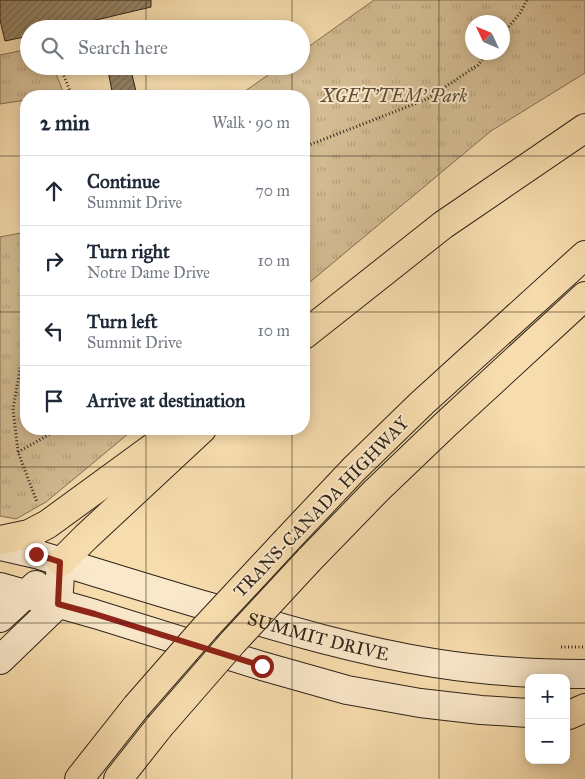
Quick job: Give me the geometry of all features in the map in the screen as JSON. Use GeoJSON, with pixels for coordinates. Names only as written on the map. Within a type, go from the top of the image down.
{"type":"FeatureCollection","features":[{"type":"Feature","properties":{"kind":"highway"},"geometry":{"type":"LineString","coordinates":[[310,331],[443,225],[585,128]]}},
{"type":"Feature","properties":{"kind":"highway","name":"TRANS-CANADA HIGHWAY"},"geometry":{"type":"LineString","coordinates":[[79,779],[136,707],[206,627],[354,469],[422,403],[585,255]]}},
{"type":"Feature","properties":{"kind":"highway","name":"TRANS-CANADA HIGHWAY"},"geometry":{"type":"LineString","coordinates":[[118,779],[159,727],[309,560],[444,425],[585,296]]}},
{"type":"Feature","properties":{"kind":"highway"},"geometry":{"type":"LineString","coordinates":[[0,540],[29,534],[48,524],[170,435]]}},
{"type":"Feature","properties":{"kind":"highway"},"geometry":{"type":"LineString","coordinates":[[60,562],[196,435]]}},
{"type":"Feature","properties":{"kind":"main road","name":"SUMMIT DRIVE"},"geometry":{"type":"LineString","coordinates":[[0,546],[277,627],[360,649],[434,663],[479,669],[526,673],[585,674]]}},
{"type":"Feature","properties":{"kind":"main road"},"geometry":{"type":"LineString","coordinates":[[0,618],[13,591],[60,562]]}},
{"type":"Feature","properties":{"kind":"main road"},"geometry":{"type":"LineString","coordinates":[[0,660],[58,604],[60,562]]}},
{"type":"Feature","properties":{"kind":"main road"},"geometry":{"type":"LineString","coordinates":[[13,591],[346,690],[420,703],[525,713]]}},
{"type":"Feature","properties":{"kind":"path"},"geometry":{"type":"LineString","coordinates":[[510,25],[527,0]]}},
{"type":"Feature","properties":{"kind":"path"},"geometry":{"type":"LineString","coordinates":[[310,145],[427,98],[478,65],[482,60]]}},
{"type":"Feature","properties":{"kind":"path"},"geometry":{"type":"LineString","coordinates":[[64,75],[70,90]]}},
{"type":"Feature","properties":{"kind":"path"},"geometry":{"type":"LineString","coordinates":[[20,370],[13,409],[18,452],[40,510]]}},
{"type":"Feature","properties":{"kind":"path"},"geometry":{"type":"LineString","coordinates":[[18,452],[48,435]]}},
{"type":"Feature","properties":{"kind":"green space","name":"XGET'TEM' Park"},"geometry":{"type":"Polygon","coordinates":[[[374,0],[585,0],[585,73],[491,131],[310,282],[310,90],[247,90],[268,75],[310,75],[310,46],[374,0]]]}},
{"type":"Feature","properties":{"kind":"green space"},"geometry":{"type":"Polygon","coordinates":[[[20,51],[20,75],[57,75],[62,90],[20,90],[20,101],[0,104],[0,55],[20,51]]]}},
{"type":"Feature","properties":{"kind":"green space"},"geometry":{"type":"Polygon","coordinates":[[[20,233],[20,435],[127,435],[46,502],[16,519],[0,516],[0,237],[20,233]]]}},
{"type":"Feature","properties":{"kind":"building"},"geometry":{"type":"Polygon","coordinates":[[[0,0],[151,0],[151,7],[96,20],[20,20],[20,38],[5,41],[0,20],[0,0]]]}},
{"type":"Feature","properties":{"kind":"building"},"geometry":{"type":"Polygon","coordinates":[[[109,75],[132,75],[136,90],[112,90],[109,75]]]}},
{"type":"Feature","properties":{"kind":"route"},"geometry":{"type":"LineString","coordinates":[[36,554],[60,562],[58,604],[262,666]]}}]}
